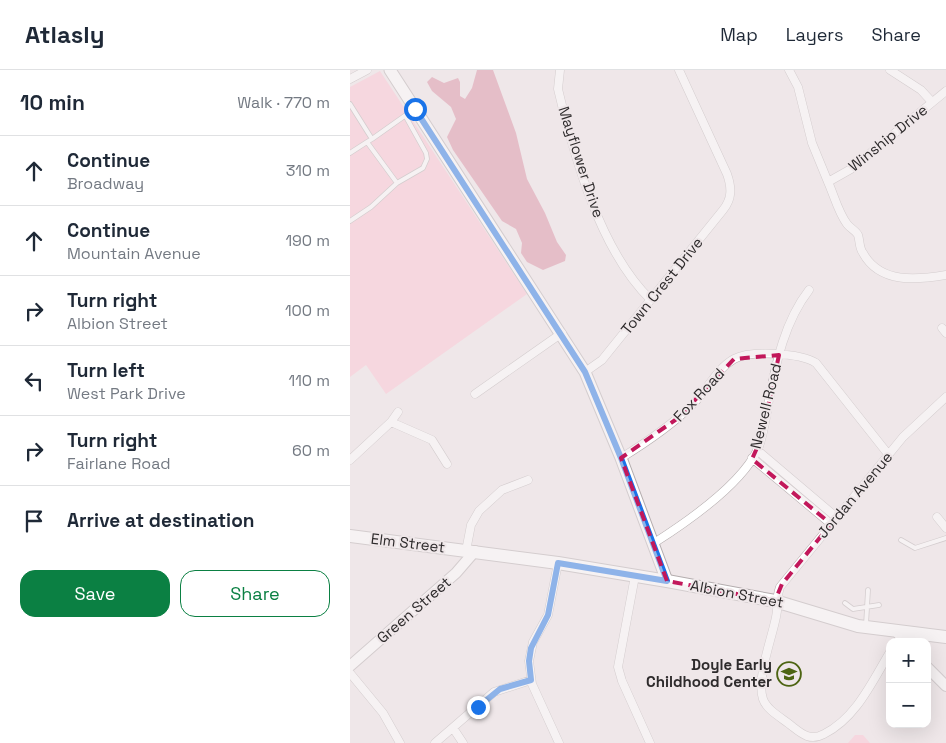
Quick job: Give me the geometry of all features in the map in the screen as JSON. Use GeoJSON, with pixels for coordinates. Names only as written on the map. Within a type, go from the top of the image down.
{"type":"FeatureCollection","features":[{"type":"Feature","properties":{"kind":"main road"},"geometry":{"type":"LineString","coordinates":[[390,70],[562,333],[585,372],[621,458],[667,581]]}},
{"type":"Feature","properties":{"kind":"main road","name":"Elm Street"},"geometry":{"type":"LineString","coordinates":[[350,536],[471,551]]}},
{"type":"Feature","properties":{"kind":"main road","name":"Albion Street"},"geometry":{"type":"LineString","coordinates":[[471,551],[558,563],[776,601],[846,624],[866,627],[896,638]]}},
{"type":"Feature","properties":{"kind":"main road","name":"Albion Street"},"geometry":{"type":"LineString","coordinates":[[922,638],[946,637]]}},
{"type":"Feature","properties":{"kind":"street"},"geometry":{"type":"LineString","coordinates":[[350,79],[367,70]]}},
{"type":"Feature","properties":{"kind":"street","name":"Mayflower Drive"},"geometry":{"type":"LineString","coordinates":[[560,70],[558,89],[593,209],[625,266],[651,300]]}},
{"type":"Feature","properties":{"kind":"street","name":"Town Crest Drive"},"geometry":{"type":"LineString","coordinates":[[585,372],[602,360],[723,210],[731,194],[727,174],[679,70]]}},
{"type":"Feature","properties":{"kind":"street"},"geometry":{"type":"LineString","coordinates":[[789,70],[798,87],[812,143],[846,223],[858,235],[862,252],[884,274],[898,278],[918,279],[946,276]]}},
{"type":"Feature","properties":{"kind":"street"},"geometry":{"type":"LineString","coordinates":[[890,70],[921,90],[932,102]]}},
{"type":"Feature","properties":{"kind":"street","name":"Winship Drive"},"geometry":{"type":"LineString","coordinates":[[828,182],[851,169],[946,91]]}},
{"type":"Feature","properties":{"kind":"street","name":"Newell Road"},"geometry":{"type":"LineString","coordinates":[[654,544],[718,496],[757,450],[779,355],[792,319],[809,290]]}},
{"type":"Feature","properties":{"kind":"street"},"geometry":{"type":"LineString","coordinates":[[475,394],[562,333]]}},
{"type":"Feature","properties":{"kind":"street","name":"Fox Road"},"geometry":{"type":"LineString","coordinates":[[621,458],[654,438],[678,418],[734,359],[755,354],[804,358],[816,363],[888,454]]}},
{"type":"Feature","properties":{"kind":"street","name":"Jordan Avenue"},"geometry":{"type":"LineString","coordinates":[[886,659],[852,713],[825,734],[814,738],[800,733],[765,703],[761,694],[776,616],[776,601],[781,585],[888,454],[913,426],[946,397]]}},
{"type":"Feature","properties":{"kind":"street"},"geometry":{"type":"LineString","coordinates":[[350,460],[392,422],[398,412]]}},
{"type":"Feature","properties":{"kind":"street"},"geometry":{"type":"LineString","coordinates":[[392,422],[432,440],[447,464]]}},
{"type":"Feature","properties":{"kind":"street"},"geometry":{"type":"LineString","coordinates":[[757,450],[836,517]]}},
{"type":"Feature","properties":{"kind":"street"},"geometry":{"type":"LineString","coordinates":[[752,458],[830,524]]}},
{"type":"Feature","properties":{"kind":"street"},"geometry":{"type":"LineString","coordinates":[[471,551],[471,525],[479,511],[502,490],[528,480]]}},
{"type":"Feature","properties":{"kind":"street"},"geometry":{"type":"LineString","coordinates":[[937,517],[946,528]]}},
{"type":"Feature","properties":{"kind":"street","name":"Green Street"},"geometry":{"type":"LineString","coordinates":[[350,666],[456,573],[471,551]]}},
{"type":"Feature","properties":{"kind":"street"},"geometry":{"type":"LineString","coordinates":[[558,563],[548,615],[531,648],[529,661],[531,680],[559,743]]}},
{"type":"Feature","properties":{"kind":"street"},"geometry":{"type":"LineString","coordinates":[[635,576],[618,667],[622,681],[650,743]]}},
{"type":"Feature","properties":{"kind":"street"},"geometry":{"type":"LineString","coordinates":[[931,671],[946,686]]}},
{"type":"Feature","properties":{"kind":"street"},"geometry":{"type":"LineString","coordinates":[[350,673],[383,713],[400,743]]}},
{"type":"Feature","properties":{"kind":"street"},"geometry":{"type":"LineString","coordinates":[[435,743],[494,692],[531,680]]}},
{"type":"Feature","properties":{"kind":"street"},"geometry":{"type":"LineString","coordinates":[[453,728],[463,743]]}},
{"type":"Feature","properties":{"kind":"lane"},"geometry":{"type":"LineString","coordinates":[[350,104],[372,138]]}},
{"type":"Feature","properties":{"kind":"lane"},"geometry":{"type":"LineString","coordinates":[[350,152],[406,117],[415,109]]}},
{"type":"Feature","properties":{"kind":"lane"},"geometry":{"type":"LineString","coordinates":[[350,221],[371,207],[397,183],[419,170],[427,159],[423,147],[406,117]]}},
{"type":"Feature","properties":{"kind":"lane"},"geometry":{"type":"LineString","coordinates":[[367,142],[397,183]]}},
{"type":"Feature","properties":{"kind":"lane"},"geometry":{"type":"LineString","coordinates":[[901,540],[915,548],[946,538]]}},
{"type":"Feature","properties":{"kind":"lane"},"geometry":{"type":"LineString","coordinates":[[866,627],[868,590]]}},
{"type":"Feature","properties":{"kind":"lane"},"geometry":{"type":"LineString","coordinates":[[845,603],[853,608],[879,605]]}},
{"type":"Feature","properties":{"kind":"highlighted area"},"geometry":{"type":"Polygon","coordinates":[[[779,355],[761,439],[752,459],[831,524],[782,584],[775,601],[667,581],[621,458],[678,418],[734,359],[779,355]]]}},
{"type":"Feature","properties":{"kind":"shaded area"},"geometry":{"type":"Polygon","coordinates":[[[477,70],[493,70],[516,133],[527,179],[545,213],[557,242],[566,255],[565,261],[543,270],[527,262],[521,253],[522,243],[516,229],[502,221],[453,150],[447,137],[456,119],[451,107],[432,91],[427,82],[432,77],[444,83],[458,78],[460,82],[460,96],[465,99],[472,88],[477,70]]]}},
{"type":"Feature","properties":{"kind":"shaded area"},"geometry":{"type":"Polygon","coordinates":[[[380,71],[527,294],[386,394],[366,365],[350,377],[350,87],[380,71]]]}},
{"type":"Feature","properties":{"kind":"shaded area"},"geometry":{"type":"Polygon","coordinates":[[[855,735],[863,735],[870,743],[848,743],[855,735]]]}},
{"type":"Feature","properties":{"kind":"place","name":"Doyle Early Childhood Center"},"geometry":{"type":"Point","coordinates":[789,674]}},
{"type":"Feature","properties":{"kind":"route"},"geometry":{"type":"LineString","coordinates":[[415,109],[562,333],[589,379],[667,581],[558,563],[546,622],[536,637],[529,654],[531,680],[500,689],[490,695],[478,707]]}}]}
